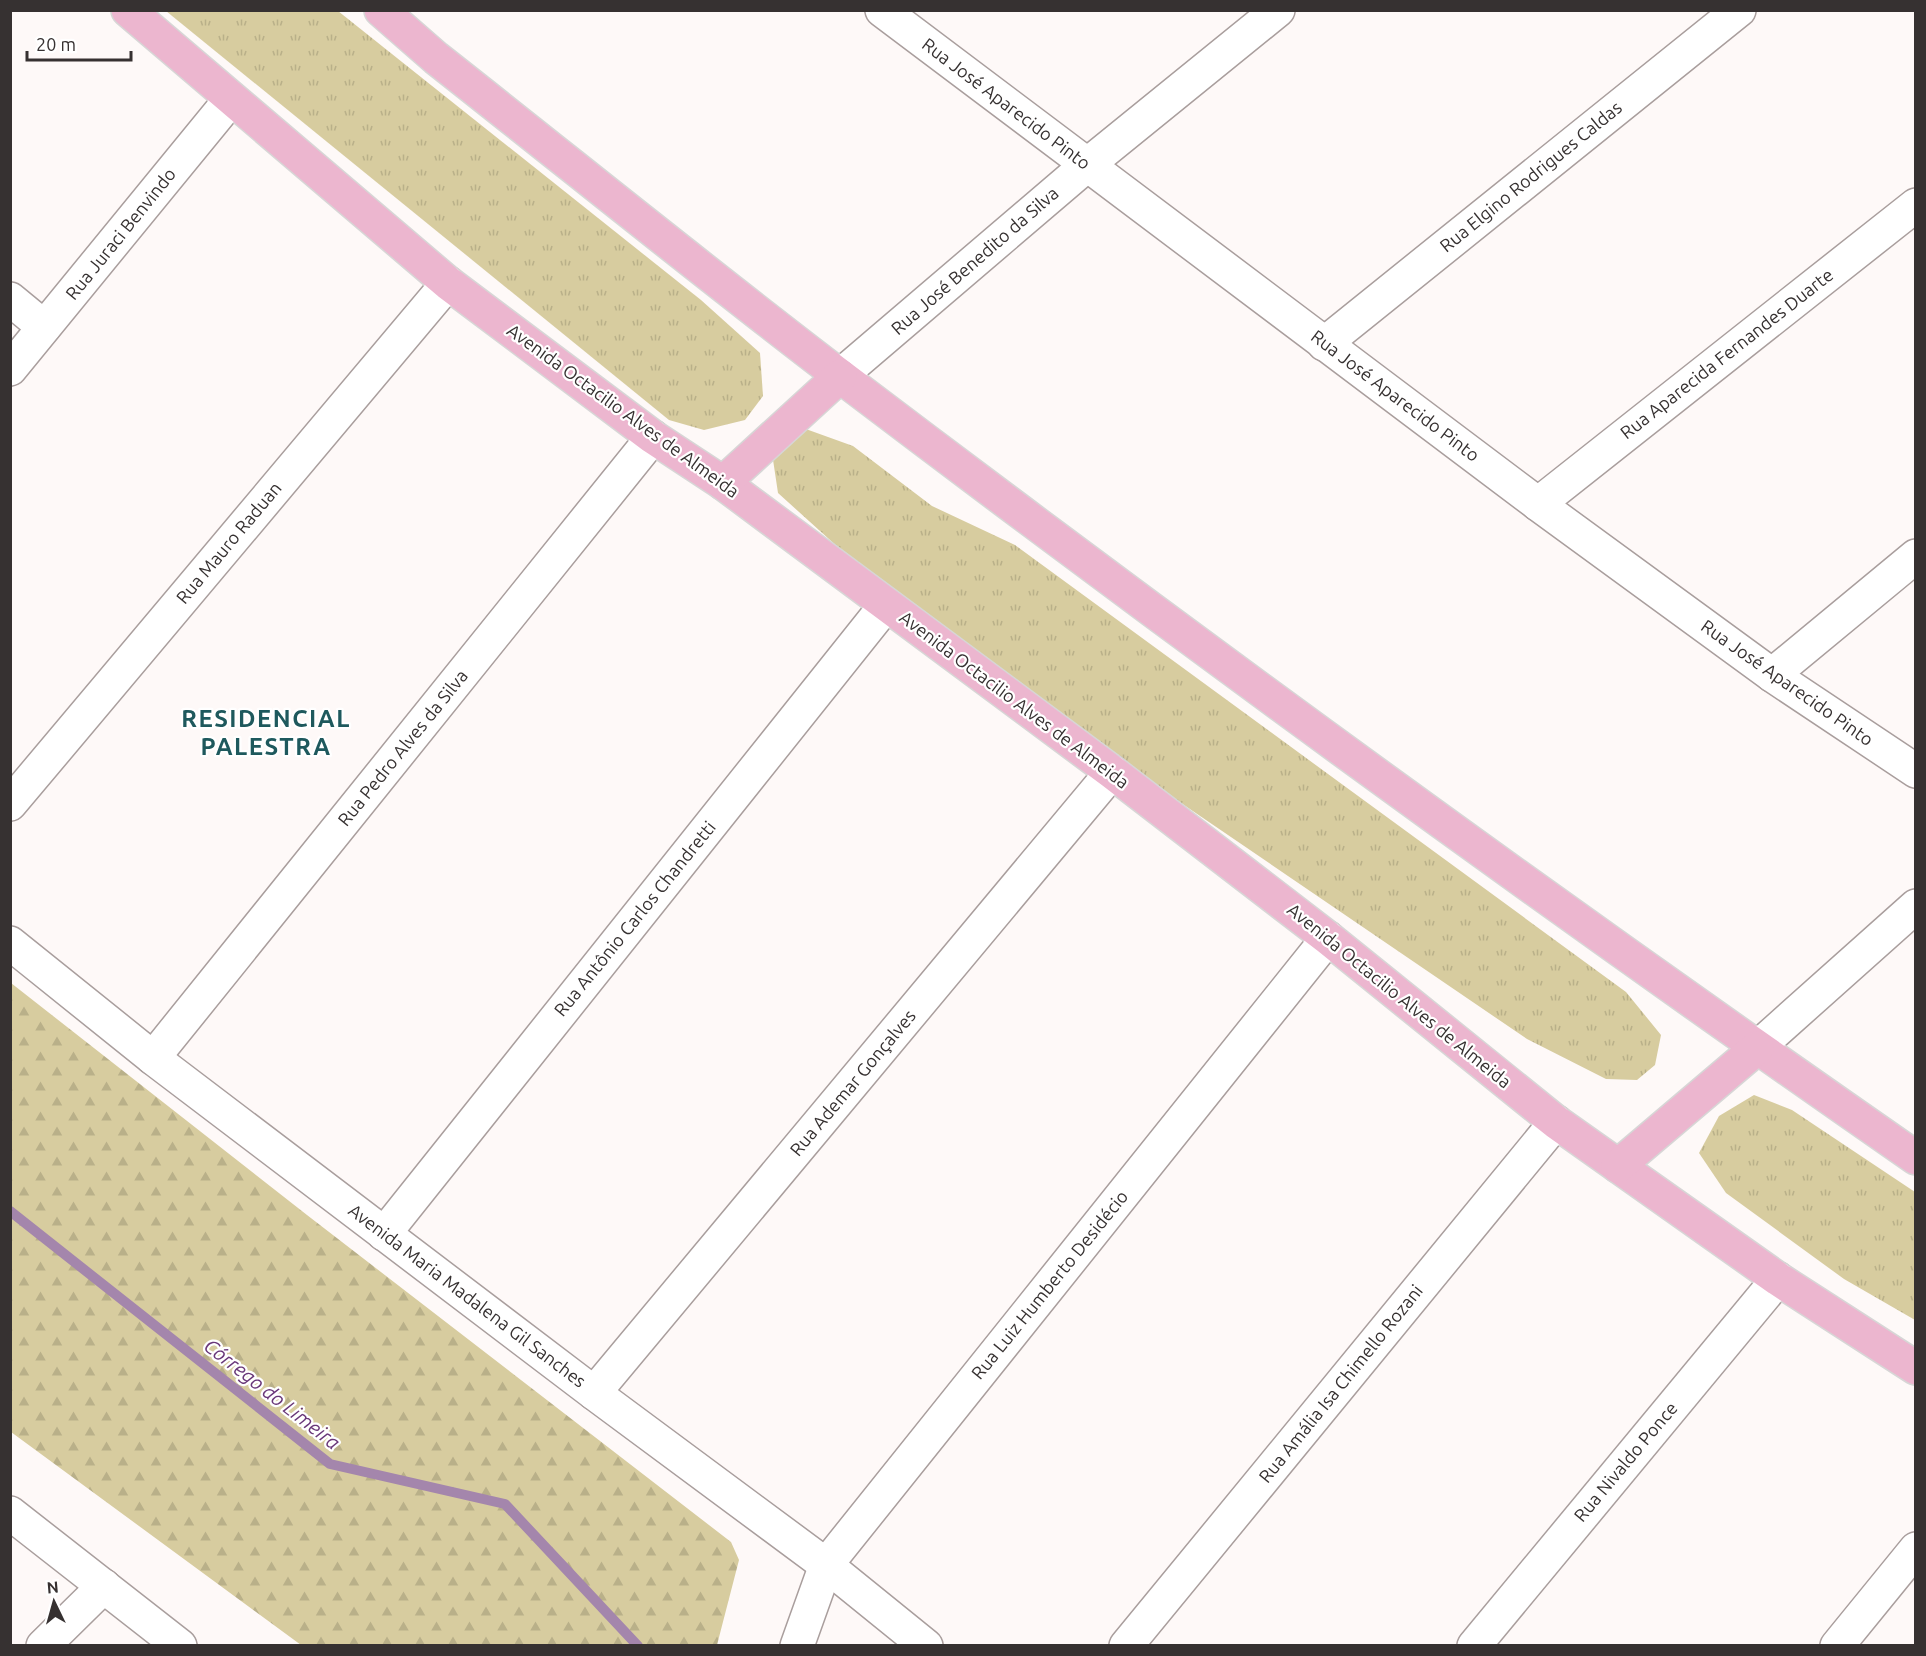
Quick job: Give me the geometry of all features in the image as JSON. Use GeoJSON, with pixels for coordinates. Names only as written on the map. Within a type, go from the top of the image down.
{"type":"FeatureCollection","features":[{"type":"Feature","properties":{"kind":"main road","name":"Avenida Octacilio Alves de Almeida"},"geometry":{"type":"LineString","coordinates":[[128,10],[448,283],[653,437],[723,483],[1112,772],[1328,938],[1556,1122],[1778,1279],[1916,1368]]}},
{"type":"Feature","properties":{"kind":"main road"},"geometry":{"type":"LineString","coordinates":[[381,10],[436,58],[840,376],[1329,742],[1757,1048],[1916,1158]]}},
{"type":"Feature","properties":{"kind":"main road"},"geometry":{"type":"LineString","coordinates":[[723,483],[840,376]]}},
{"type":"Feature","properties":{"kind":"main road"},"geometry":{"type":"LineString","coordinates":[[1618,1166],[1757,1048]]}},
{"type":"Feature","properties":{"kind":"street","name":"Rua José Aparecido Pinto"},"geometry":{"type":"LineString","coordinates":[[882,10],[1538,504],[1772,675],[1916,771]]}},
{"type":"Feature","properties":{"kind":"street","name":"Rua José Benedito da Silva"},"geometry":{"type":"LineString","coordinates":[[840,376],[1087,165],[1278,10]]}},
{"type":"Feature","properties":{"kind":"street","name":"Rua Elgino Rodrigues Caldas"},"geometry":{"type":"LineString","coordinates":[[1324,344],[1739,10]]}},
{"type":"Feature","properties":{"kind":"street","name":"Rua Juraci Benvindo"},"geometry":{"type":"LineString","coordinates":[[10,369],[231,99]]}},
{"type":"Feature","properties":{"kind":"street","name":"Rua Aparecida Fernandes Duarte"},"geometry":{"type":"LineString","coordinates":[[1538,504],[1916,205]]}},
{"type":"Feature","properties":{"kind":"street","name":"Rua Mauro Raduan"},"geometry":{"type":"LineString","coordinates":[[10,804],[448,283]]}},
{"type":"Feature","properties":{"kind":"street"},"geometry":{"type":"LineString","coordinates":[[10,299],[44,327]]}},
{"type":"Feature","properties":{"kind":"street","name":"Rua Pedro Alves da Silva"},"geometry":{"type":"LineString","coordinates":[[153,1058],[653,437]]}},
{"type":"Feature","properties":{"kind":"street"},"geometry":{"type":"LineString","coordinates":[[1772,675],[1916,556]]}},
{"type":"Feature","properties":{"kind":"street","name":"Rua Antônio Carlos Chandretti"},"geometry":{"type":"LineString","coordinates":[[384,1234],[886,605]]}},
{"type":"Feature","properties":{"kind":"street","name":"Rua Ademar Gonçalves"},"geometry":{"type":"LineString","coordinates":[[594,1393],[1112,772]]}},
{"type":"Feature","properties":{"kind":"street"},"geometry":{"type":"LineString","coordinates":[[1757,1048],[1916,906]]}},
{"type":"Feature","properties":{"kind":"street","name":"Rua Luiz Humberto Desidécio"},"geometry":{"type":"LineString","coordinates":[[797,1646],[826,1565],[1328,938]]}},
{"type":"Feature","properties":{"kind":"street","name":"Avenida Maria Madalena Gil Sanches"},"geometry":{"type":"LineString","coordinates":[[10,943],[153,1058],[594,1393],[826,1565],[926,1646]]}},
{"type":"Feature","properties":{"kind":"street","name":"Rua Amália Isa Chimello Rozani"},"geometry":{"type":"LineString","coordinates":[[1126,1646],[1556,1122]]}},
{"type":"Feature","properties":{"kind":"street","name":"Rua Nivaldo Ponce"},"geometry":{"type":"LineString","coordinates":[[1474,1646],[1778,1279]]}},
{"type":"Feature","properties":{"kind":"street"},"geometry":{"type":"LineString","coordinates":[[10,1513],[180,1646]]}},
{"type":"Feature","properties":{"kind":"street"},"geometry":{"type":"LineString","coordinates":[[1837,1646],[1916,1549]]}},
{"type":"Feature","properties":{"kind":"street"},"geometry":{"type":"LineString","coordinates":[[43,1646],[104,1586]]}},
{"type":"Feature","properties":{"kind":"green space"},"geometry":{"type":"Polygon","coordinates":[[[166,11],[338,11],[701,300],[760,353],[763,396],[745,420],[704,430],[669,420],[166,11]]]}},
{"type":"Feature","properties":{"kind":"green space"},"geometry":{"type":"Polygon","coordinates":[[[803,428],[853,446],[932,506],[1015,545],[1626,992],[1661,1035],[1655,1065],[1637,1080],[1606,1079],[1527,1039],[1071,728],[851,559],[778,493],[772,453],[803,428]]]}},
{"type":"Feature","properties":{"kind":"green space"},"geometry":{"type":"Polygon","coordinates":[[[11,983],[731,1542],[739,1560],[717,1645],[301,1645],[11,1432],[11,983]]]}},
{"type":"Feature","properties":{"kind":"green space"},"geometry":{"type":"Polygon","coordinates":[[[1754,1095],[1792,1110],[1915,1192],[1915,1320],[1844,1279],[1726,1193],[1699,1153],[1719,1116],[1754,1095]]]}},
{"type":"Feature","properties":{"kind":"waterway","name":"Córrego do Limeira"},"geometry":{"type":"LineString","coordinates":[[10,1211],[330,1464],[505,1504],[638,1646]]}},
{"type":"Feature","properties":{"kind":"district","name":"RESIDENCIAL PALESTRA"},"geometry":{"type":"Point","coordinates":[266,733]}}]}
